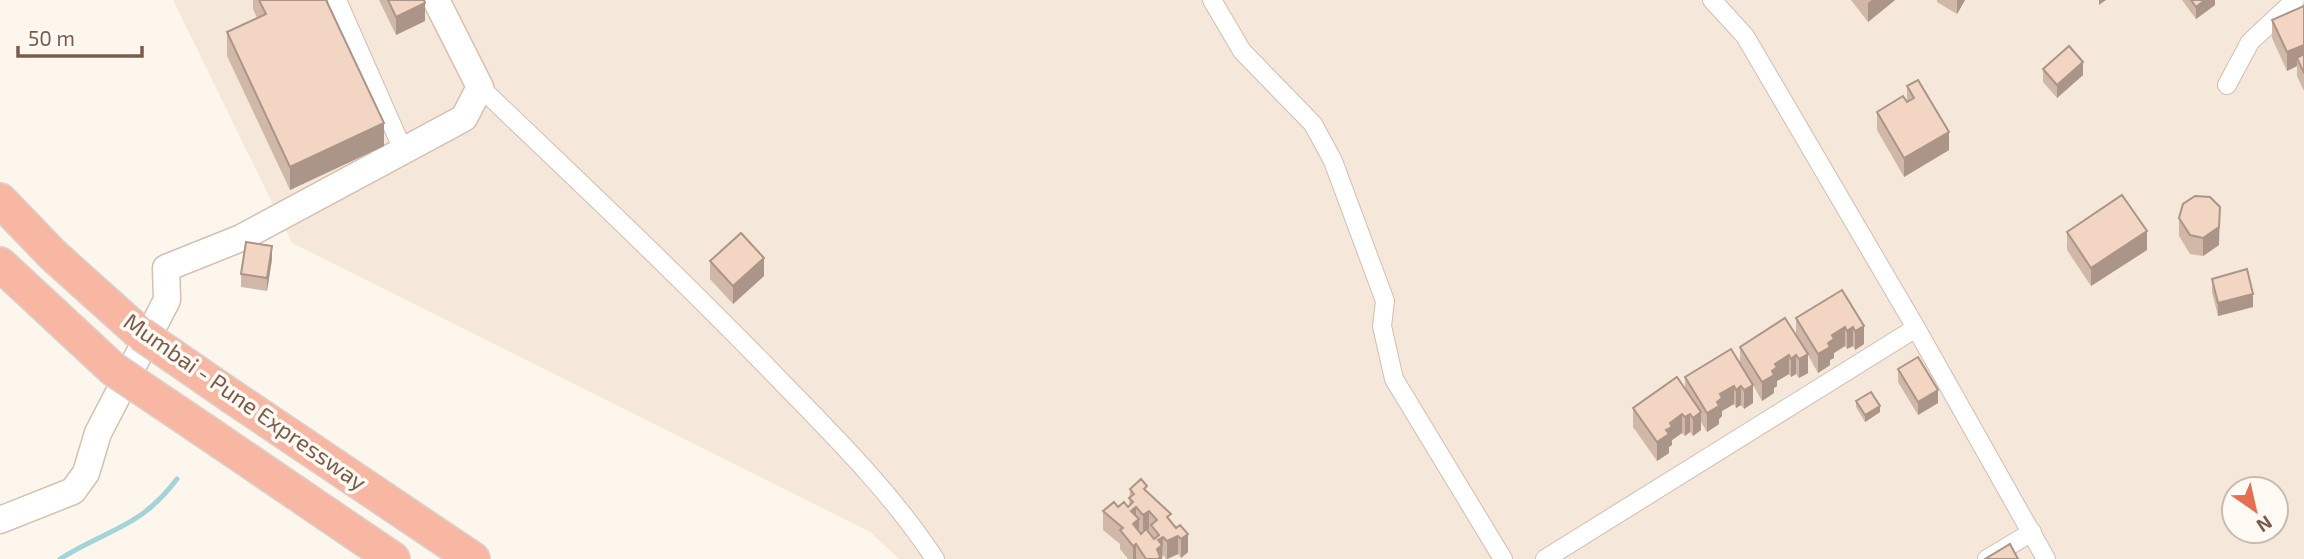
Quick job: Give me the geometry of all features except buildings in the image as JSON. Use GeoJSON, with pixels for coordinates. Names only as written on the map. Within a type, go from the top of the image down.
{"type":"FeatureCollection","features":[{"type":"Feature","properties":{"kind":"highway","name":"Mumbai - Pune Expressway"},"geometry":{"type":"LineString","coordinates":[[0,200],[53,255],[141,334],[473,559]]}},
{"type":"Feature","properties":{"kind":"highway","name":"Mumbai - Pune Expressway"},"geometry":{"type":"LineString","coordinates":[[0,264],[113,369],[393,559]]}},
{"type":"Feature","properties":{"kind":"street"},"geometry":{"type":"LineString","coordinates":[[337,0],[403,150]]}},
{"type":"Feature","properties":{"kind":"street"},"geometry":{"type":"LineString","coordinates":[[436,0],[480,87],[681,279],[873,476],[908,518],[935,559]]}},
{"type":"Feature","properties":{"kind":"street"},"geometry":{"type":"LineString","coordinates":[[1212,0],[1242,51],[1313,124],[1333,161],[1385,301],[1382,326],[1394,379],[1503,559]]}},
{"type":"Feature","properties":{"kind":"street"},"geometry":{"type":"LineString","coordinates":[[1712,0],[1745,36],[1916,328],[2046,559]]}},
{"type":"Feature","properties":{"kind":"street"},"geometry":{"type":"LineString","coordinates":[[2227,85],[2250,42],[2295,0]]}},
{"type":"Feature","properties":{"kind":"street"},"geometry":{"type":"LineString","coordinates":[[0,520],[73,491],[86,473],[98,433],[167,300],[166,268],[242,238],[464,118],[480,87]]}},
{"type":"Feature","properties":{"kind":"street"},"geometry":{"type":"LineString","coordinates":[[1545,559],[1916,328]]}},
{"type":"Feature","properties":{"kind":"street"},"geometry":{"type":"LineString","coordinates":[[1987,559],[2032,533]]}},
{"type":"Feature","properties":{"kind":"shaded area"},"geometry":{"type":"Polygon","coordinates":[[[173,0],[2304,0],[2304,559],[899,559],[870,532],[292,243],[173,0]]]}},
{"type":"Feature","properties":{"kind":"waterway"},"geometry":{"type":"LineString","coordinates":[[60,559],[136,518],[163,496],[177,479]]}}]}
